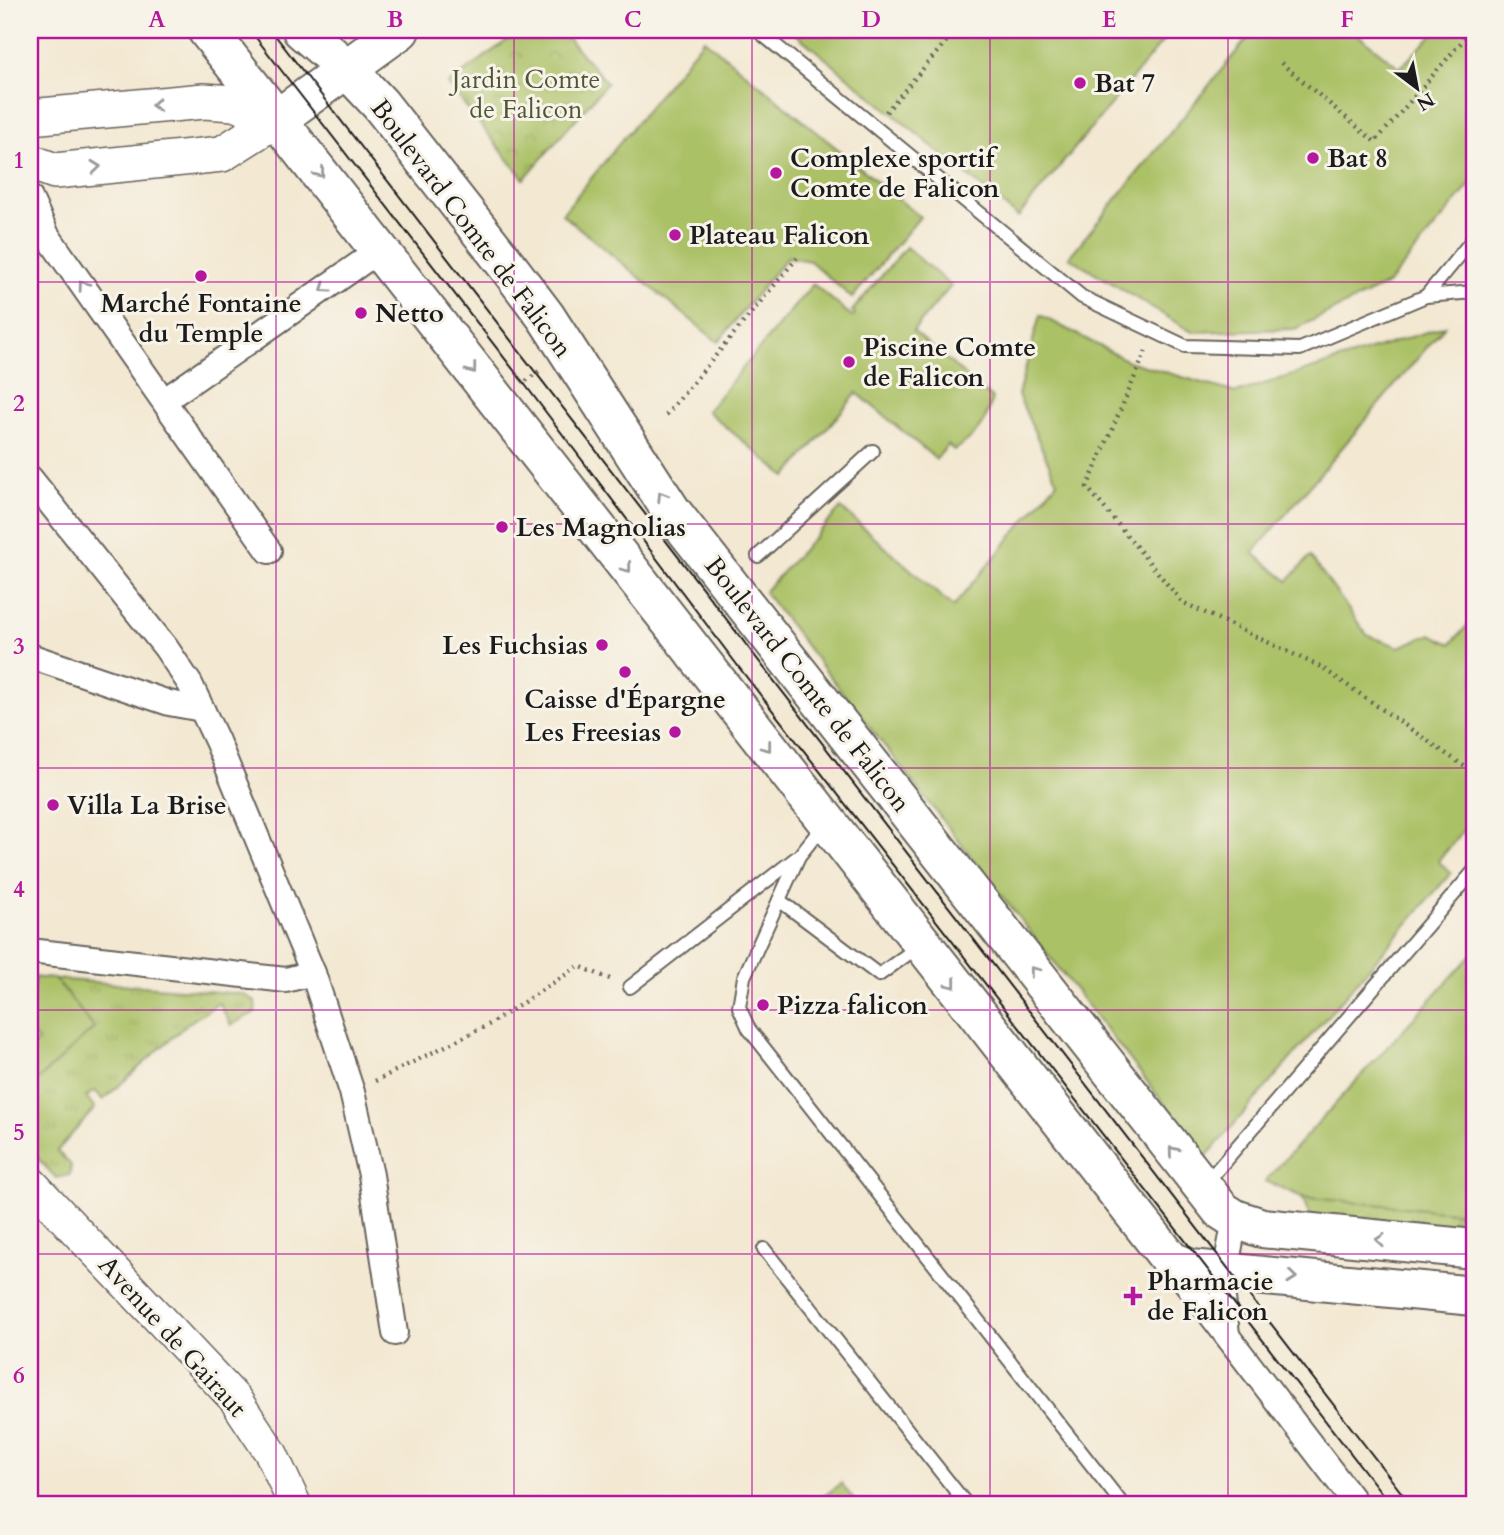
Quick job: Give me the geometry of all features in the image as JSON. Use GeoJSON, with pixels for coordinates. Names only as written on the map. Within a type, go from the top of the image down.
{"type":"FeatureCollection","features":[{"type":"Feature","properties":{"kind":"main road","name":"Boulevard Comte de Falicon"},"geometry":{"type":"LineString","coordinates":[[302,30],[347,69],[380,104],[509,268],[568,351],[672,512],[1221,1210],[1235,1219]]}},
{"type":"Feature","properties":{"kind":"main road"},"geometry":{"type":"LineString","coordinates":[[30,162],[55,171],[222,154],[277,119],[400,30]]}},
{"type":"Feature","properties":{"kind":"main road"},"geometry":{"type":"LineString","coordinates":[[204,101],[221,85],[218,44]]}},
{"type":"Feature","properties":{"kind":"main road"},"geometry":{"type":"LineString","coordinates":[[218,44],[1171,1261],[1191,1269],[1474,1296]]}},
{"type":"Feature","properties":{"kind":"main road"},"geometry":{"type":"LineString","coordinates":[[40,120],[204,101],[234,103],[277,119]]}},
{"type":"Feature","properties":{"kind":"main road"},"geometry":{"type":"LineString","coordinates":[[1235,1219],[1272,1229],[1474,1249]]}},
{"type":"Feature","properties":{"kind":"street"},"geometry":{"type":"LineString","coordinates":[[30,198],[47,235],[269,551]]}},
{"type":"Feature","properties":{"kind":"street"},"geometry":{"type":"LineString","coordinates":[[165,400],[381,249]]}},
{"type":"Feature","properties":{"kind":"street"},"geometry":{"type":"LineString","coordinates":[[30,478],[166,648],[202,709],[313,973],[352,1092],[371,1175],[395,1333]]}},
{"type":"Feature","properties":{"kind":"street"},"geometry":{"type":"LineString","coordinates":[[30,656],[169,703],[202,709]]}},
{"type":"Feature","properties":{"kind":"street"},"geometry":{"type":"LineString","coordinates":[[30,951],[286,980],[313,973]]}},
{"type":"Feature","properties":{"kind":"street","name":"Avenue de Gairaut"},"geometry":{"type":"LineString","coordinates":[[30,1182],[235,1399],[271,1453],[295,1505]]}},
{"type":"Feature","properties":{"kind":"street"},"geometry":{"type":"LineString","coordinates":[[1227,1335],[1224,1271],[1235,1219]]}},
{"type":"Feature","properties":{"kind":"street"},"geometry":{"type":"LineString","coordinates":[[1171,1261],[1357,1505]]}},
{"type":"Feature","properties":{"kind":"lane"},"geometry":{"type":"LineString","coordinates":[[757,30],[1082,297],[1185,346],[1300,348],[1426,296],[1474,292]]}},
{"type":"Feature","properties":{"kind":"lane"},"geometry":{"type":"LineString","coordinates":[[1426,296],[1474,238]]}},
{"type":"Feature","properties":{"kind":"lane"},"geometry":{"type":"LineString","coordinates":[[758,556],[873,451]]}},
{"type":"Feature","properties":{"kind":"lane"},"geometry":{"type":"LineString","coordinates":[[630,987],[799,856],[826,823]]}},
{"type":"Feature","properties":{"kind":"lane"},"geometry":{"type":"LineString","coordinates":[[799,856],[744,976],[739,1007],[749,1029],[1123,1505]]}},
{"type":"Feature","properties":{"kind":"lane"},"geometry":{"type":"LineString","coordinates":[[1203,1187],[1474,871]]}},
{"type":"Feature","properties":{"kind":"lane"},"geometry":{"type":"LineString","coordinates":[[779,900],[878,975],[921,945]]}},
{"type":"Feature","properties":{"kind":"lane"},"geometry":{"type":"LineString","coordinates":[[764,1249],[967,1505]]}},
{"type":"Feature","properties":{"kind":"path"},"geometry":{"type":"LineString","coordinates":[[874,126],[956,30]]}},
{"type":"Feature","properties":{"kind":"path"},"geometry":{"type":"LineString","coordinates":[[1281,63],[1375,142],[1472,30]]}},
{"type":"Feature","properties":{"kind":"path"},"geometry":{"type":"LineString","coordinates":[[666,415],[797,258]]}},
{"type":"Feature","properties":{"kind":"path"},"geometry":{"type":"LineString","coordinates":[[1155,331],[1087,486],[1182,602],[1321,667],[1474,773]]}},
{"type":"Feature","properties":{"kind":"path"},"geometry":{"type":"LineString","coordinates":[[497,402],[568,351]]}},
{"type":"Feature","properties":{"kind":"path"},"geometry":{"type":"LineString","coordinates":[[352,1092],[490,1024],[579,966],[630,987]]}},
{"type":"Feature","properties":{"kind":"green space","name":"Jardin Comte de Falicon"},"geometry":{"type":"Polygon","coordinates":[[[521,30],[561,30],[607,83],[524,179],[448,84],[521,30]]]}},
{"type":"Feature","properties":{"kind":"green space"},"geometry":{"type":"Polygon","coordinates":[[[791,30],[1172,30],[1018,217],[791,30]]]}},
{"type":"Feature","properties":{"kind":"green space"},"geometry":{"type":"Polygon","coordinates":[[[1254,30],[1352,30],[1400,68],[1437,30],[1474,30],[1474,180],[1388,284],[1295,329],[1192,332],[1069,257],[1254,30]]]}},
{"type":"Feature","properties":{"kind":"green space"},"geometry":{"type":"Polygon","coordinates":[[[704,39],[920,217],[852,298],[810,261],[787,257],[718,342],[562,214],[704,39]]]}},
{"type":"Feature","properties":{"kind":"green space","name":"Piscine Comte de Falicon"},"geometry":{"type":"Polygon","coordinates":[[[906,247],[951,286],[913,331],[992,398],[984,422],[969,440],[954,450],[948,445],[936,459],[857,393],[786,477],[707,411],[813,284],[853,317],[855,314],[852,311],[906,247]]]}},
{"type":"Feature","properties":{"kind":"green space"},"geometry":{"type":"Polygon","coordinates":[[[1040,315],[1128,361],[1236,393],[1445,326],[1253,553],[1288,581],[1310,556],[1367,635],[1399,647],[1431,634],[1451,644],[1474,618],[1474,818],[1438,861],[1451,873],[1206,1157],[764,592],[841,508],[953,607],[1057,482],[1018,395],[1040,315]]]}},
{"type":"Feature","properties":{"kind":"green space"},"geometry":{"type":"Polygon","coordinates":[[[1474,952],[1474,1214],[1302,1197],[1265,1181],[1474,952]]]}},
{"type":"Feature","properties":{"kind":"green space"},"geometry":{"type":"Polygon","coordinates":[[[30,977],[55,979],[94,1028],[30,1087],[30,1048],[38,1041],[30,1032],[34,978],[30,977]]]}},
{"type":"Feature","properties":{"kind":"green space"},"geometry":{"type":"Polygon","coordinates":[[[55,979],[243,994],[255,1001],[256,1012],[231,1025],[219,1003],[187,1024],[103,1100],[95,1091],[86,1097],[95,1108],[57,1151],[71,1165],[70,1175],[56,1178],[30,1150],[30,1087],[94,1028],[55,979]]]}},
{"type":"Feature","properties":{"kind":"green space"},"geometry":{"type":"Polygon","coordinates":[[[1302,1197],[1474,1214],[1474,1233],[1310,1216],[1302,1197]]]}},
{"type":"Feature","properties":{"kind":"green space"},"geometry":{"type":"Polygon","coordinates":[[[841,1483],[858,1505],[813,1505],[841,1483]]]}},
{"type":"Feature","properties":{"kind":"tram line"},"geometry":{"type":"LineString","coordinates":[[250,30],[523,382],[741,670],[1391,1505]]}},
{"type":"Feature","properties":{"kind":"tram line"},"geometry":{"type":"LineString","coordinates":[[271,30],[1411,1505]]}},
{"type":"Feature","properties":{"kind":"place","name":"Bat 7"},"geometry":{"type":"Point","coordinates":[1080,83]}},
{"type":"Feature","properties":{"kind":"place","name":"Bat 8"},"geometry":{"type":"Point","coordinates":[1313,158]}},
{"type":"Feature","properties":{"kind":"place","name":"Complexe sportif Comte de Falicon"},"geometry":{"type":"Point","coordinates":[776,173]}},
{"type":"Feature","properties":{"kind":"place","name":"Plateau Falicon"},"geometry":{"type":"Point","coordinates":[675,235]}},
{"type":"Feature","properties":{"kind":"place","name":"Marché Fontaine du Temple"},"geometry":{"type":"Point","coordinates":[201,276]}},
{"type":"Feature","properties":{"kind":"place","name":"Netto"},"geometry":{"type":"Point","coordinates":[361,313]}},
{"type":"Feature","properties":{"kind":"place","name":"Piscine Comte de Falicon"},"geometry":{"type":"Point","coordinates":[849,362]}},
{"type":"Feature","properties":{"kind":"place","name":"Les Magnolias"},"geometry":{"type":"Point","coordinates":[502,527]}},
{"type":"Feature","properties":{"kind":"place","name":"Les Fuchsias"},"geometry":{"type":"Point","coordinates":[602,645]}},
{"type":"Feature","properties":{"kind":"place","name":"Caisse d'Épargne"},"geometry":{"type":"Point","coordinates":[625,672]}},
{"type":"Feature","properties":{"kind":"place","name":"Les Freesias"},"geometry":{"type":"Point","coordinates":[675,732]}},
{"type":"Feature","properties":{"kind":"place","name":"Villa La Brise"},"geometry":{"type":"Point","coordinates":[53,805]}},
{"type":"Feature","properties":{"kind":"place","name":"Pizza falicon"},"geometry":{"type":"Point","coordinates":[763,1005]}},
{"type":"Feature","properties":{"kind":"place","name":"Pharmacie de Falicon"},"geometry":{"type":"Point","coordinates":[1133,1296]}}]}
